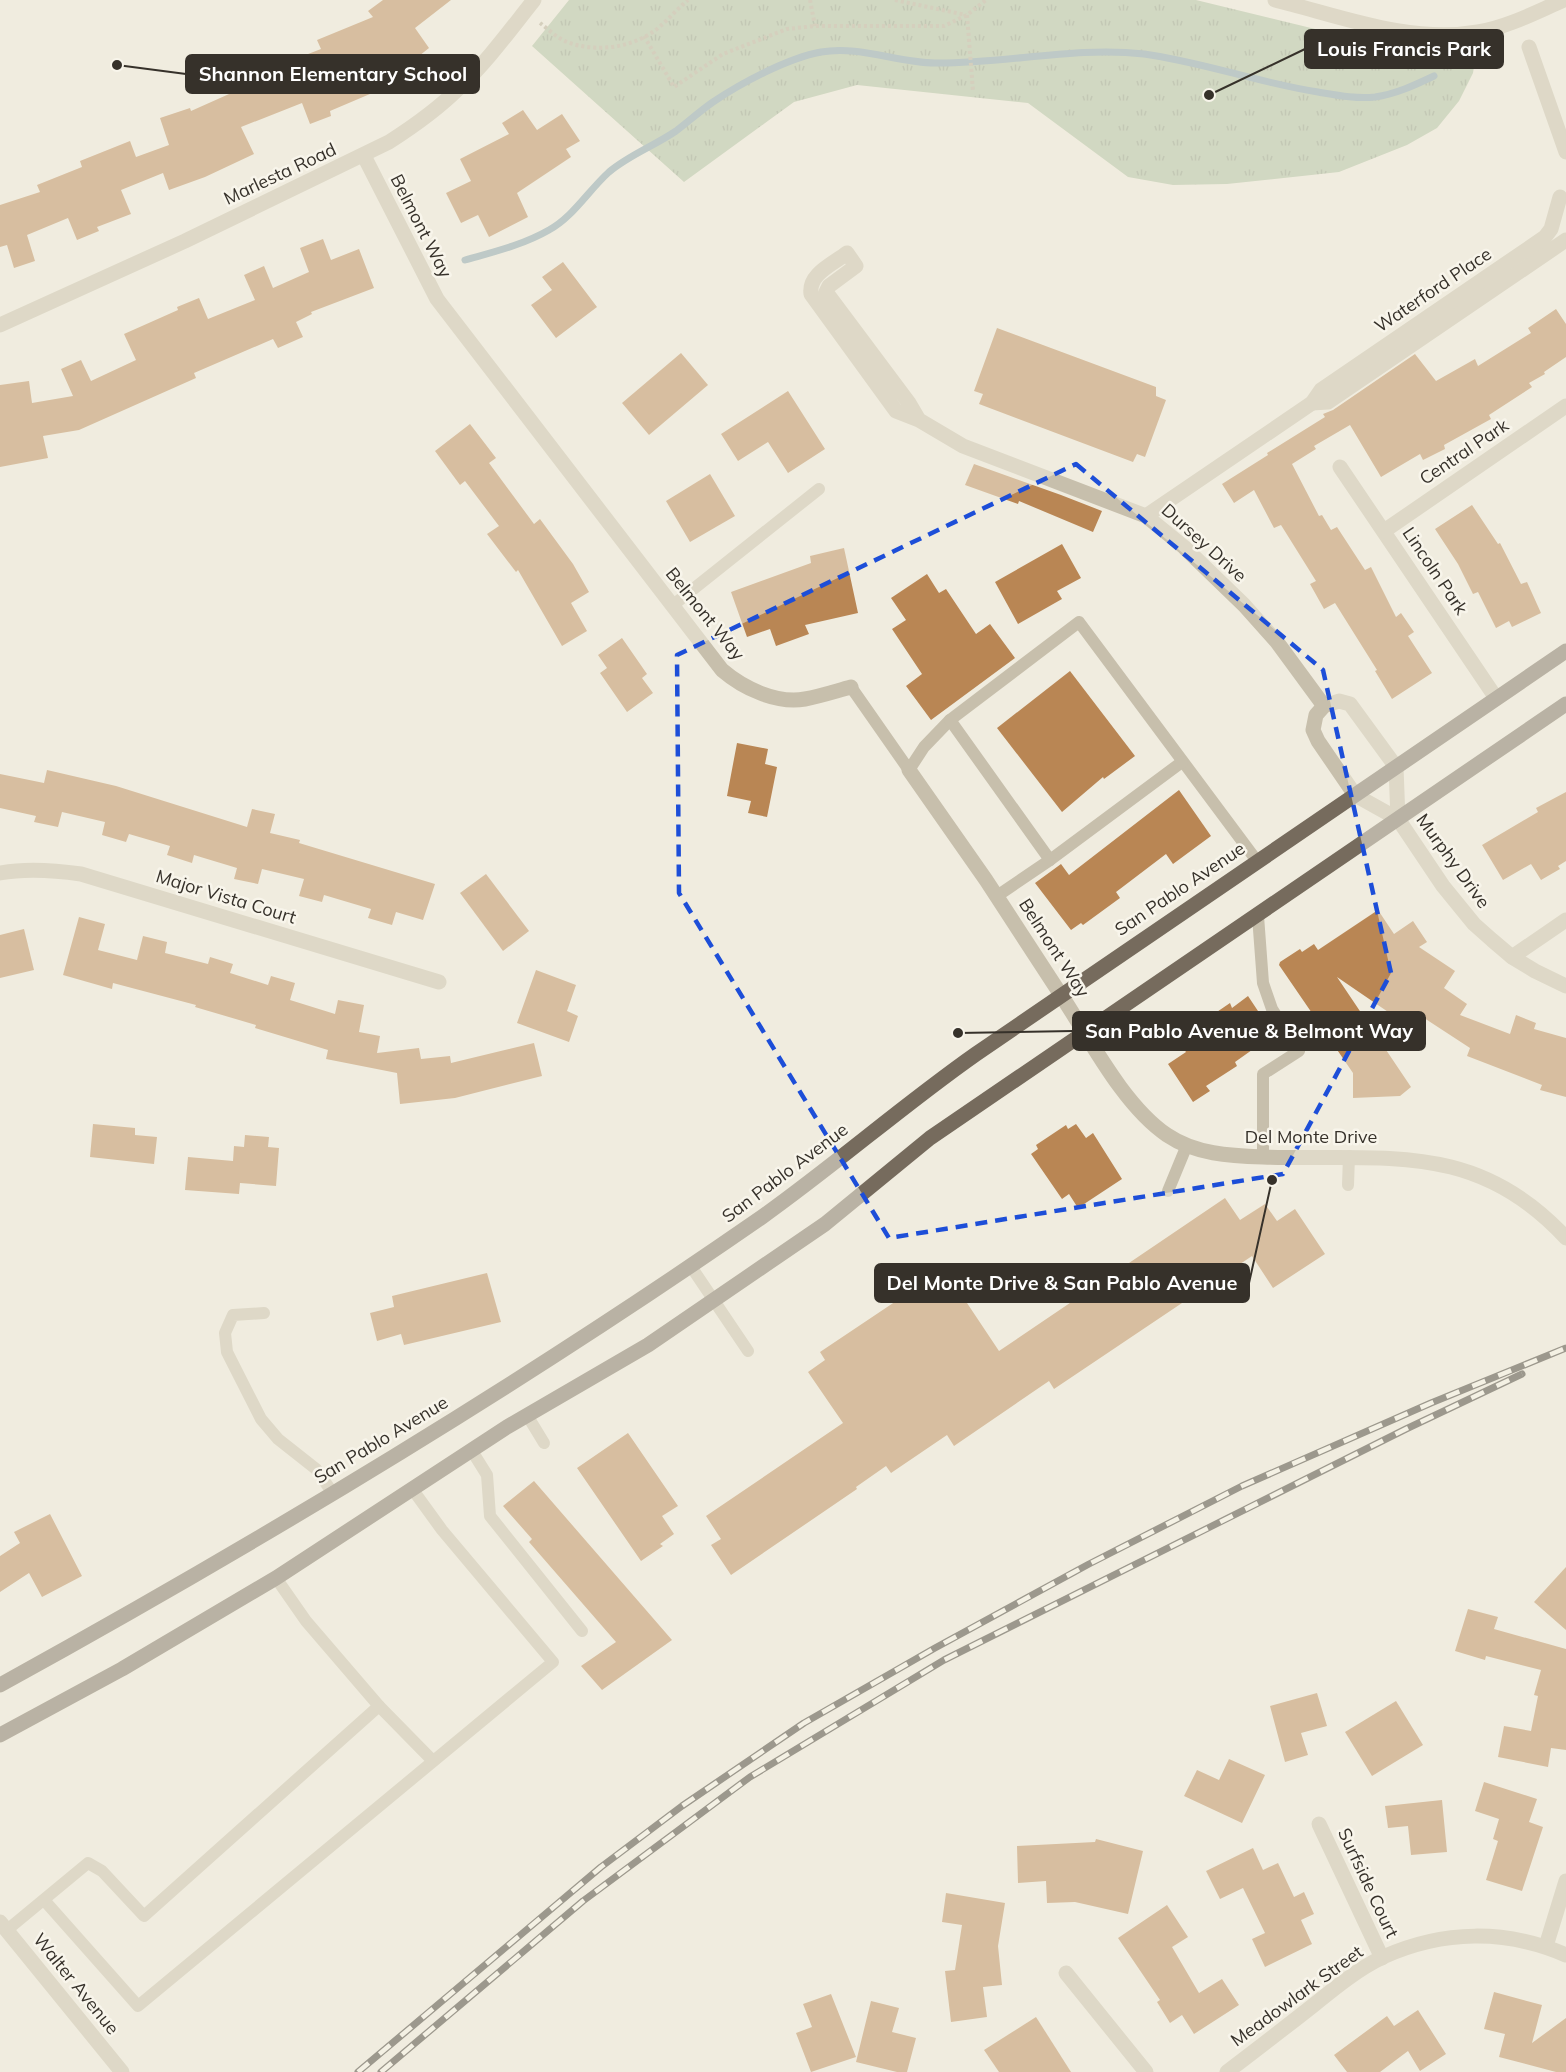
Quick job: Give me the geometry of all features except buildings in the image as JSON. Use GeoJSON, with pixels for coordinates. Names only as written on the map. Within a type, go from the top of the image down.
{"type":"FeatureCollection","features":[{"type":"Feature","properties":{"kind":"main road","name":"San Pablo Avenue"},"geometry":{"type":"LineString","coordinates":[[0,1685],[117,1620],[479,1404],[690,1265],[803,1187],[931,1086],[1566,651]]}},
{"type":"Feature","properties":{"kind":"main road"},"geometry":{"type":"LineString","coordinates":[[0,1735],[122,1669],[276,1578],[527,1415],[619,1364],[825,1224],[930,1138],[1566,704]]}},
{"type":"Feature","properties":{"kind":"street"},"geometry":{"type":"LineString","coordinates":[[1275,0],[1324,6],[1411,33],[1457,34],[1479,32],[1500,26],[1564,0]]}},
{"type":"Feature","properties":{"kind":"street","name":"Marlesta Road"},"geometry":{"type":"LineString","coordinates":[[0,325],[364,156],[412,127],[459,88],[494,51],[530,6]]}},
{"type":"Feature","properties":{"kind":"street"},"geometry":{"type":"LineString","coordinates":[[1529,46],[1566,152]]}},
{"type":"Feature","properties":{"kind":"street","name":"Belmont Way"},"geometry":{"type":"LineString","coordinates":[[364,156],[437,299],[722,670],[737,683],[753,690],[803,700],[851,687]]}},
{"type":"Feature","properties":{"kind":"street","name":"Waterford Place"},"geometry":{"type":"LineString","coordinates":[[1146,516],[1312,403],[1320,390],[1545,237],[1551,229],[1564,198]]}},
{"type":"Feature","properties":{"kind":"street","name":"Waterford Place"},"geometry":{"type":"LineString","coordinates":[[1312,403],[1328,402],[1566,240]]}},
{"type":"Feature","properties":{"kind":"street","name":"Dursey Drive"},"geometry":{"type":"LineString","coordinates":[[919,420],[909,403],[826,292],[829,286],[856,266],[847,253],[813,279],[810,287],[811,294],[896,411],[919,420],[963,446],[1146,516],[1184,547],[1244,605],[1276,642],[1324,706]]}},
{"type":"Feature","properties":{"kind":"street","name":"Central Park"},"geometry":{"type":"LineString","coordinates":[[1384,531],[1566,406]]}},
{"type":"Feature","properties":{"kind":"street","name":"Lincoln Park"},"geometry":{"type":"LineString","coordinates":[[1340,467],[1496,698]]}},
{"type":"Feature","properties":{"kind":"street"},"geometry":{"type":"LineString","coordinates":[[1334,702],[1350,704],[1396,767],[1398,819],[1355,795],[1315,736],[1314,720],[1324,706],[1334,702]]}},
{"type":"Feature","properties":{"kind":"street","name":"Belmont Way"},"geometry":{"type":"LineString","coordinates":[[909,770],[997,896],[1086,1033]]}},
{"type":"Feature","properties":{"kind":"street","name":"Murphy Drive"},"geometry":{"type":"LineString","coordinates":[[1398,819],[1443,886],[1474,924],[1512,957],[1566,986]]}},
{"type":"Feature","properties":{"kind":"street","name":"Major Vista Court"},"geometry":{"type":"LineString","coordinates":[[0,873],[39,870],[81,874],[439,982]]}},
{"type":"Feature","properties":{"kind":"street"},"geometry":{"type":"LineString","coordinates":[[1512,957],[1566,920]]}},
{"type":"Feature","properties":{"kind":"street","name":"Del Monte Drive"},"geometry":{"type":"LineString","coordinates":[[1086,1033],[1114,1077],[1143,1114],[1167,1135],[1187,1145],[1222,1154],[1263,1157],[1349,1156],[1437,1162],[1473,1174],[1507,1190],[1530,1204],[1566,1238]]}},
{"type":"Feature","properties":{"kind":"street","name":"Surfside Court"},"geometry":{"type":"LineString","coordinates":[[1319,1824],[1382,1958]]}},
{"type":"Feature","properties":{"kind":"street"},"geometry":{"type":"LineString","coordinates":[[1546,1946],[1566,1881]]}},
{"type":"Feature","properties":{"kind":"street","name":"Walter Avenue"},"geometry":{"type":"LineString","coordinates":[[3,1926],[118,2070]]}},
{"type":"Feature","properties":{"kind":"street","name":"Meadowlark Street"},"geometry":{"type":"LineString","coordinates":[[1227,2072],[1351,1976],[1382,1958],[1430,1941],[1491,1936],[1518,1939],[1546,1946],[1566,1955]]}},
{"type":"Feature","properties":{"kind":"street"},"geometry":{"type":"LineString","coordinates":[[1066,1973],[1146,2072]]}},
{"type":"Feature","properties":{"kind":"lane"},"geometry":{"type":"LineString","coordinates":[[672,606],[819,489]]}},
{"type":"Feature","properties":{"kind":"lane"},"geometry":{"type":"LineString","coordinates":[[909,770],[924,747],[950,720],[1079,622],[1257,861]]}},
{"type":"Feature","properties":{"kind":"lane","name":"Belmont Way"},"geometry":{"type":"LineString","coordinates":[[851,687],[909,770]]}},
{"type":"Feature","properties":{"kind":"lane"},"geometry":{"type":"LineString","coordinates":[[950,720],[1050,860]]}},
{"type":"Feature","properties":{"kind":"lane"},"geometry":{"type":"LineString","coordinates":[[997,896],[1050,860],[1182,762]]}},
{"type":"Feature","properties":{"kind":"lane"},"geometry":{"type":"LineString","coordinates":[[1258,916],[1263,983],[1272,1009],[1299,1051],[1263,1074],[1263,1157]]}},
{"type":"Feature","properties":{"kind":"lane"},"geometry":{"type":"LineString","coordinates":[[1168,1191],[1187,1145]]}},
{"type":"Feature","properties":{"kind":"lane"},"geometry":{"type":"LineString","coordinates":[[1348,1185],[1349,1156]]}},
{"type":"Feature","properties":{"kind":"lane"},"geometry":{"type":"LineString","coordinates":[[690,1265],[748,1351]]}},
{"type":"Feature","properties":{"kind":"lane"},"geometry":{"type":"LineString","coordinates":[[264,1313],[233,1315],[225,1333],[226,1352],[266,1426],[316,1469],[332,1492]]}},
{"type":"Feature","properties":{"kind":"lane"},"geometry":{"type":"LineString","coordinates":[[527,1415],[544,1443]]}},
{"type":"Feature","properties":{"kind":"lane"},"geometry":{"type":"LineString","coordinates":[[472,1450],[487,1474],[490,1516],[582,1631]]}},
{"type":"Feature","properties":{"kind":"lane"},"geometry":{"type":"LineString","coordinates":[[44,1900],[138,2006],[553,1662],[442,1530],[412,1490]]}},
{"type":"Feature","properties":{"kind":"lane"},"geometry":{"type":"LineString","coordinates":[[276,1578],[306,1621],[379,1706],[433,1761]]}},
{"type":"Feature","properties":{"kind":"lane"},"geometry":{"type":"LineString","coordinates":[[3,1926],[44,1900],[88,1863],[102,1871],[144,1916],[379,1706]]}},
{"type":"Feature","properties":{"kind":"path"},"geometry":{"type":"LineString","coordinates":[[530,6],[566,41],[587,47],[610,48],[635,41],[654,31],[688,0]]}},
{"type":"Feature","properties":{"kind":"path"},"geometry":{"type":"LineString","coordinates":[[810,0],[815,26]]}},
{"type":"Feature","properties":{"kind":"path"},"geometry":{"type":"LineString","coordinates":[[895,0],[967,15]]}},
{"type":"Feature","properties":{"kind":"path"},"geometry":{"type":"LineString","coordinates":[[644,36],[674,87],[723,54],[787,29],[815,26],[944,26],[967,15],[986,0]]}},
{"type":"Feature","properties":{"kind":"path"},"geometry":{"type":"LineString","coordinates":[[967,15],[973,91]]}},
{"type":"Feature","properties":{"kind":"highlighted area"},"geometry":{"type":"Polygon","coordinates":[[[1076,464],[1323,670],[1391,973],[1283,1174],[889,1238],[679,893],[677,655],[1076,464]]]}},
{"type":"Feature","properties":{"kind":"green space"},"geometry":{"type":"Polygon","coordinates":[[[569,0],[1196,0],[1381,45],[1438,53],[1477,48],[1473,73],[1459,101],[1437,128],[1407,145],[1339,172],[1227,184],[1173,185],[1128,177],[1028,103],[857,85],[794,102],[684,182],[532,46],[569,0]]]}},
{"type":"Feature","properties":{"kind":"waterway"},"geometry":{"type":"LineString","coordinates":[[465,260],[518,244],[558,225],[609,172],[676,131],[713,102],[765,72],[821,52],[835,50],[864,52],[935,63],[961,63],[1092,52],[1144,54],[1296,88],[1361,97],[1390,94],[1434,76]]}},
{"type":"Feature","properties":{"kind":"railway"},"geometry":{"type":"LineString","coordinates":[[358,2072],[601,1867],[682,1806],[804,1723],[1089,1564],[1242,1486],[1431,1403],[1566,1348]]}},
{"type":"Feature","properties":{"kind":"railway"},"geometry":{"type":"LineString","coordinates":[[381,2072],[583,1901],[750,1777],[944,1660],[1406,1429],[1522,1374]]}},
{"type":"Feature","properties":{"kind":"place","name":"Shannon Elementary School"},"geometry":{"type":"Point","coordinates":[117,65]}},
{"type":"Feature","properties":{"kind":"place","name":"Louis Francis Park"},"geometry":{"type":"Point","coordinates":[1209,95]}},
{"type":"Feature","properties":{"kind":"place","name":"San Pablo Avenue & Belmont Way"},"geometry":{"type":"Point","coordinates":[958,1033]}},
{"type":"Feature","properties":{"kind":"place","name":"Del Monte Drive & San Pablo Avenue"},"geometry":{"type":"Point","coordinates":[1272,1180]}}]}
